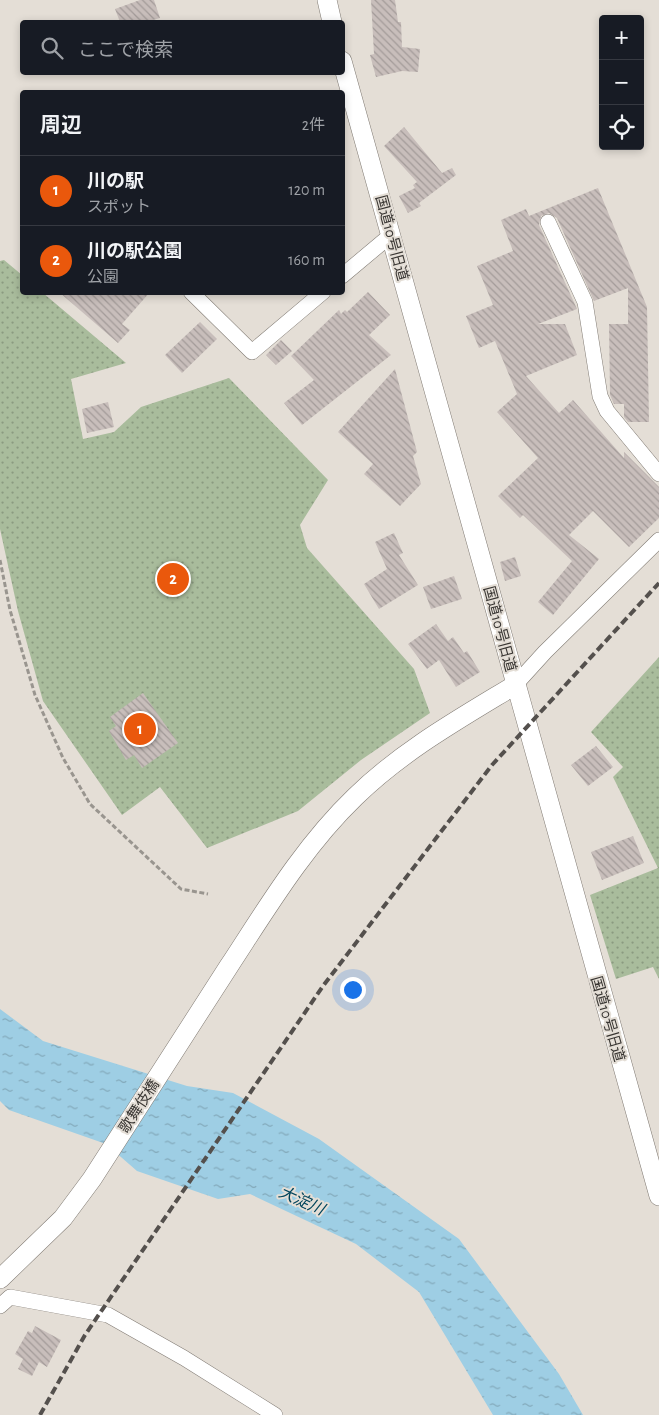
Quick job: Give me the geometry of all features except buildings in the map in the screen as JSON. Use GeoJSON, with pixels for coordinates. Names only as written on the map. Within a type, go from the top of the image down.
{"type":"FeatureCollection","features":[{"type":"Feature","properties":{"kind":"street"},"geometry":{"type":"LineString","coordinates":[[327,0],[332,20]]}},
{"type":"Feature","properties":{"kind":"street","name":"国道10号旧道"},"geometry":{"type":"LineString","coordinates":[[345,72],[659,1196]]}},
{"type":"Feature","properties":{"kind":"street"},"geometry":{"type":"LineString","coordinates":[[548,222],[585,302],[600,396],[607,412],[659,474]]}},
{"type":"Feature","properties":{"kind":"street"},"geometry":{"type":"LineString","coordinates":[[345,273],[391,235]]}},
{"type":"Feature","properties":{"kind":"street"},"geometry":{"type":"LineString","coordinates":[[194,295],[252,352],[318,295]]}},
{"type":"Feature","properties":{"kind":"street"},"geometry":{"type":"LineString","coordinates":[[515,685],[545,652],[659,540]]}},
{"type":"Feature","properties":{"kind":"street","name":"歌舞伎橋"},"geometry":{"type":"LineString","coordinates":[[0,1279],[63,1218],[92,1179],[240,950],[294,869],[327,826],[355,796],[422,742],[515,685]]}},
{"type":"Feature","properties":{"kind":"street"},"geometry":{"type":"LineString","coordinates":[[0,1306],[10,1298],[108,1315],[184,1358],[275,1415]]}},
{"type":"Feature","properties":{"kind":"path"},"geometry":{"type":"LineString","coordinates":[[0,560],[10,610],[35,695],[63,758],[90,804],[181,889],[208,894]]}},
{"type":"Feature","properties":{"kind":"green space"},"geometry":{"type":"Polygon","coordinates":[[[4,260],[20,273],[20,295],[45,295],[126,363],[71,379],[83,439],[114,432],[141,407],[229,378],[328,480],[300,525],[307,548],[414,669],[430,713],[361,760],[298,811],[207,848],[160,787],[122,815],[43,701],[18,611],[0,529],[0,261],[4,260]]]}},
{"type":"Feature","properties":{"kind":"green space"},"geometry":{"type":"Polygon","coordinates":[[[659,657],[659,979],[653,967],[616,979],[590,895],[658,868],[613,777],[623,767],[591,732],[659,657]]]}},
{"type":"Feature","properties":{"kind":"water","name":"大淀川"},"geometry":{"type":"Polygon","coordinates":[[[0,1009],[43,1041],[187,1086],[233,1093],[319,1139],[459,1239],[559,1374],[583,1415],[493,1415],[419,1292],[356,1244],[250,1194],[218,1199],[137,1171],[106,1144],[9,1110],[0,1101],[0,1009]]]}},
{"type":"Feature","properties":{"kind":"railway"},"geometry":{"type":"LineString","coordinates":[[40,1415],[85,1335],[323,986],[492,765],[659,583]]}},
{"type":"Feature","properties":{"kind":"place","name":"川の駅公園"},"geometry":{"type":"Point","coordinates":[173,579]}},
{"type":"Feature","properties":{"kind":"place","name":"川の駅"},"geometry":{"type":"Point","coordinates":[140,729]}}]}
